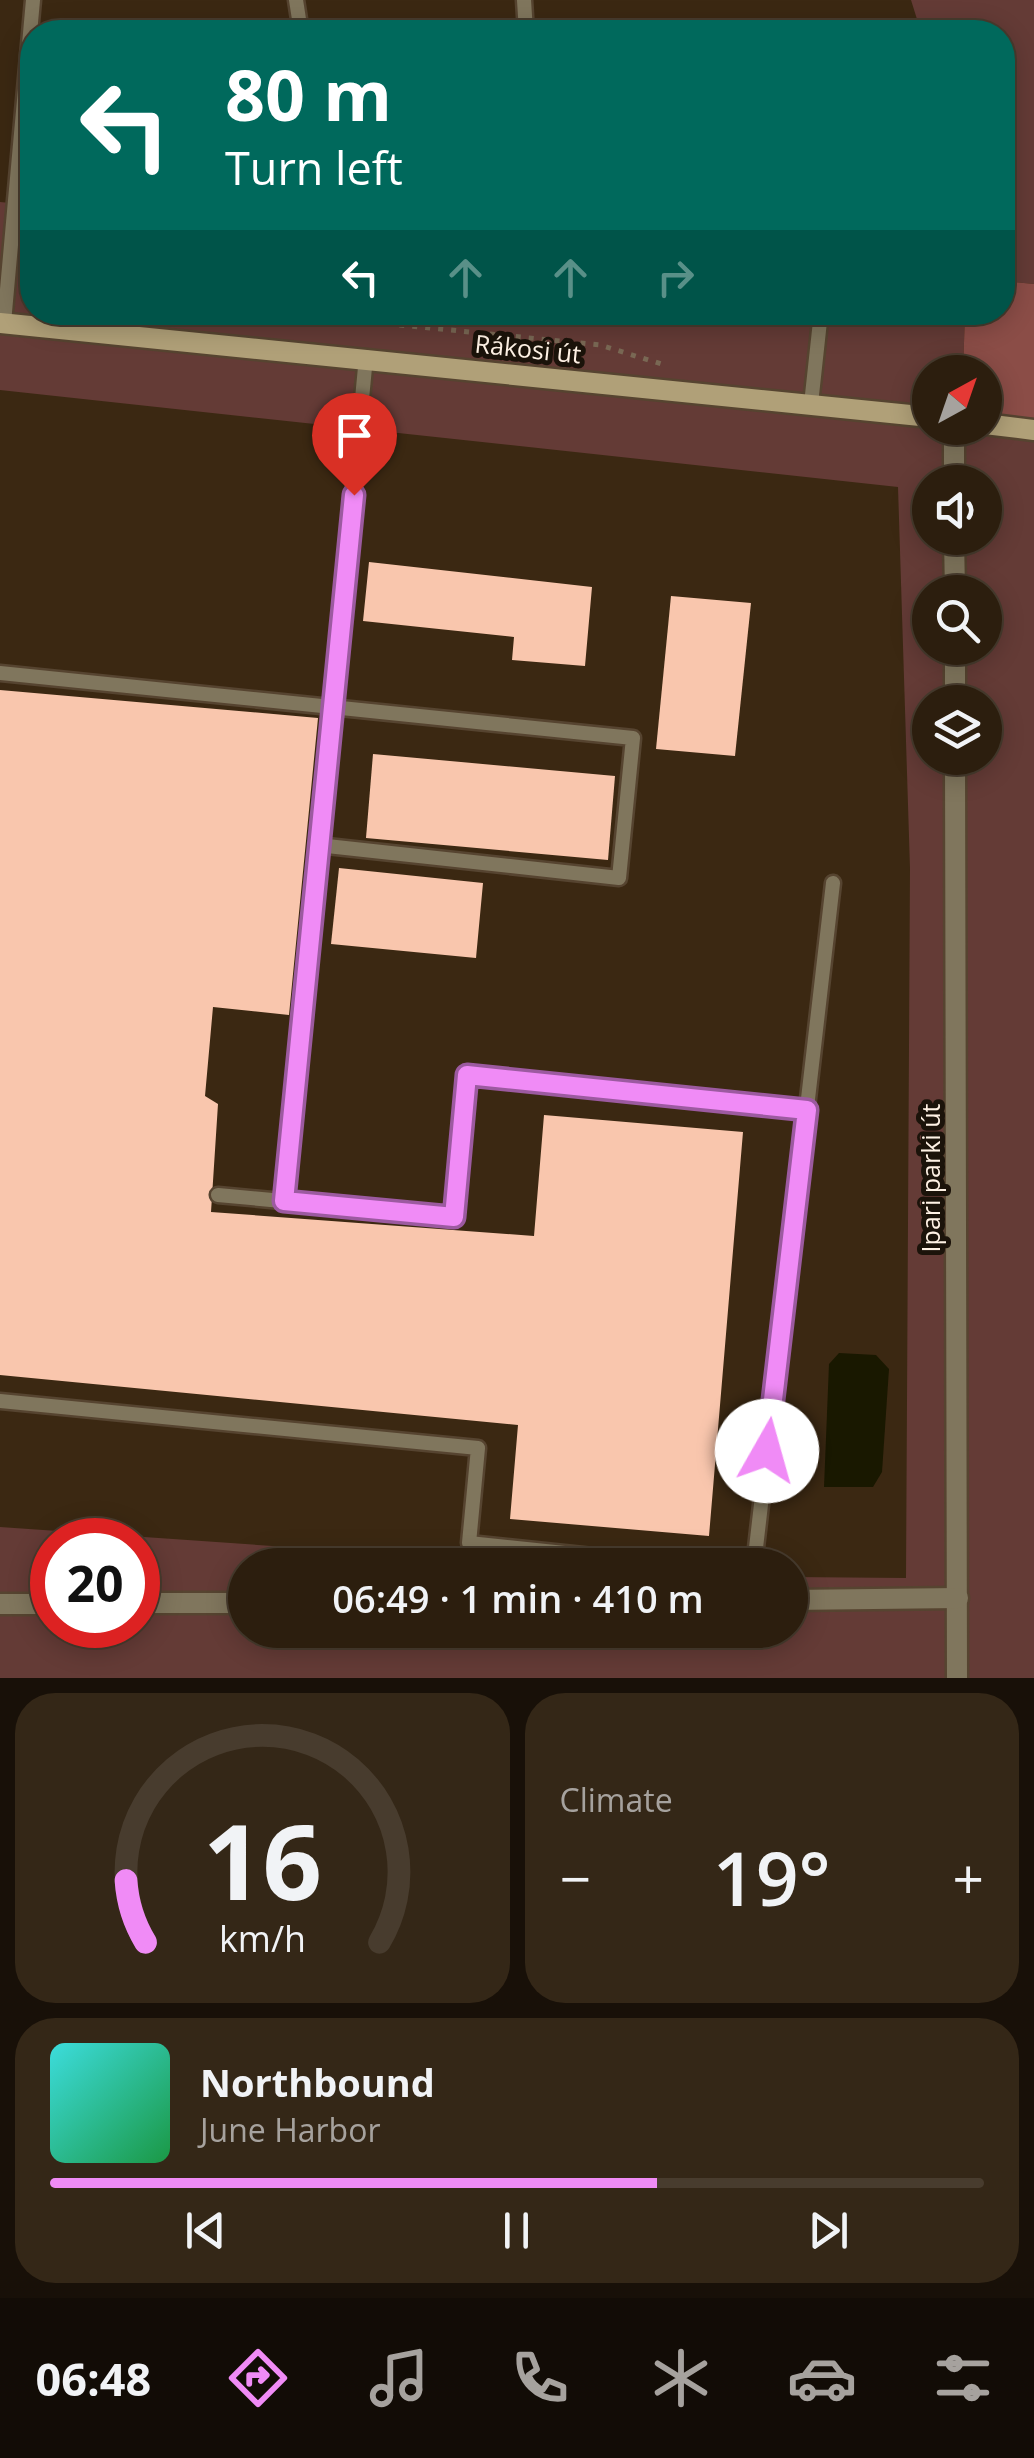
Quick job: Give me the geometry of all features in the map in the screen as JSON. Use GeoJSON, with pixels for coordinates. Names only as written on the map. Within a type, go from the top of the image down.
{"type":"FeatureCollection","features":[{"type":"Feature","properties":{"kind":"main road","name":"Rákosi út"},"geometry":{"type":"LineString","coordinates":[[23,325],[912,415]]}},
{"type":"Feature","properties":{"kind":"main road"},"geometry":{"type":"LineString","coordinates":[[1002,426],[1034,430]]}},
{"type":"Feature","properties":{"kind":"street","name":"Ipari parki út"},"geometry":{"type":"LineString","coordinates":[[955,775],[957,1678]]}},
{"type":"Feature","properties":{"kind":"street"},"geometry":{"type":"LineString","coordinates":[[808,1600],[958,1598]]}},
{"type":"Feature","properties":{"kind":"street"},"geometry":{"type":"LineString","coordinates":[[160,1604],[228,1603]]}},
{"type":"Feature","properties":{"kind":"street"},"geometry":{"type":"LineString","coordinates":[[0,1604],[30,1604]]}},
{"type":"Feature","properties":{"kind":"lane"},"geometry":{"type":"LineString","coordinates":[[2,323],[20,135]]}},
{"type":"Feature","properties":{"kind":"lane"},"geometry":{"type":"LineString","coordinates":[[812,404],[821,325]]}},
{"type":"Feature","properties":{"kind":"lane"},"geometry":{"type":"LineString","coordinates":[[284,1201],[366,357]]}},
{"type":"Feature","properties":{"kind":"lane"},"geometry":{"type":"LineString","coordinates":[[0,672],[634,738],[619,878],[318,845]]}},
{"type":"Feature","properties":{"kind":"lane"},"geometry":{"type":"LineString","coordinates":[[756,1548],[833,883]]}},
{"type":"Feature","properties":{"kind":"lane"},"geometry":{"type":"LineString","coordinates":[[218,1194],[454,1217],[467,1075],[807,1110]]}},
{"type":"Feature","properties":{"kind":"lane"},"geometry":{"type":"LineString","coordinates":[[0,1401],[478,1448],[469,1543],[517,1548]]}},
{"type":"Feature","properties":{"kind":"path"},"geometry":{"type":"LineString","coordinates":[[400,325],[600,345],[679,370]]}},
{"type":"Feature","properties":{"kind":"shaded area"},"geometry":{"type":"Polygon","coordinates":[[[911,0],[1034,0],[1034,284],[1015,282],[1015,20],[917,20],[911,0]]]}},
{"type":"Feature","properties":{"kind":"shaded area"},"geometry":{"type":"Polygon","coordinates":[[[0,202],[20,204],[20,325],[965,325],[964,355],[912,355],[912,445],[1002,445],[1002,415],[1034,418],[1034,1678],[0,1678],[0,1527],[30,1529],[30,1648],[160,1648],[160,1538],[302,1548],[228,1548],[228,1648],[808,1648],[808,1577],[906,1578],[910,868],[898,487],[0,390],[0,202]]]}},
{"type":"Feature","properties":{"kind":"shaded area"},"geometry":{"type":"Polygon","coordinates":[[[1015,282],[1034,284],[1034,418],[1002,415],[1002,355],[964,355],[965,325],[1015,325],[1015,282]]]}},
{"type":"Feature","properties":{"kind":"shaded area"},"geometry":{"type":"Polygon","coordinates":[[[839,1353],[876,1355],[889,1369],[882,1472],[873,1487],[824,1487],[829,1364],[839,1353]]]}},
{"type":"Feature","properties":{"kind":"building"},"geometry":{"type":"Polygon","coordinates":[[[369,562],[592,587],[585,666],[512,660],[514,637],[363,621],[369,562]]]}},
{"type":"Feature","properties":{"kind":"building"},"geometry":{"type":"Polygon","coordinates":[[[671,596],[751,603],[735,756],[656,749],[671,596]]]}},
{"type":"Feature","properties":{"kind":"building"},"geometry":{"type":"Polygon","coordinates":[[[0,690],[318,718],[289,1015],[213,1007],[205,1096],[218,1104],[211,1212],[534,1236],[544,1115],[743,1132],[709,1536],[510,1519],[518,1425],[0,1375],[0,690]]]}},
{"type":"Feature","properties":{"kind":"building"},"geometry":{"type":"Polygon","coordinates":[[[373,754],[615,776],[608,860],[366,838],[373,754]]]}},
{"type":"Feature","properties":{"kind":"building"},"geometry":{"type":"Polygon","coordinates":[[[339,868],[483,883],[476,958],[331,944],[339,868]]]}},
{"type":"Feature","properties":{"kind":"route"},"geometry":{"type":"LineString","coordinates":[[354,495],[284,1201],[454,1217],[467,1075],[807,1110],[767,1451]]}}]}
